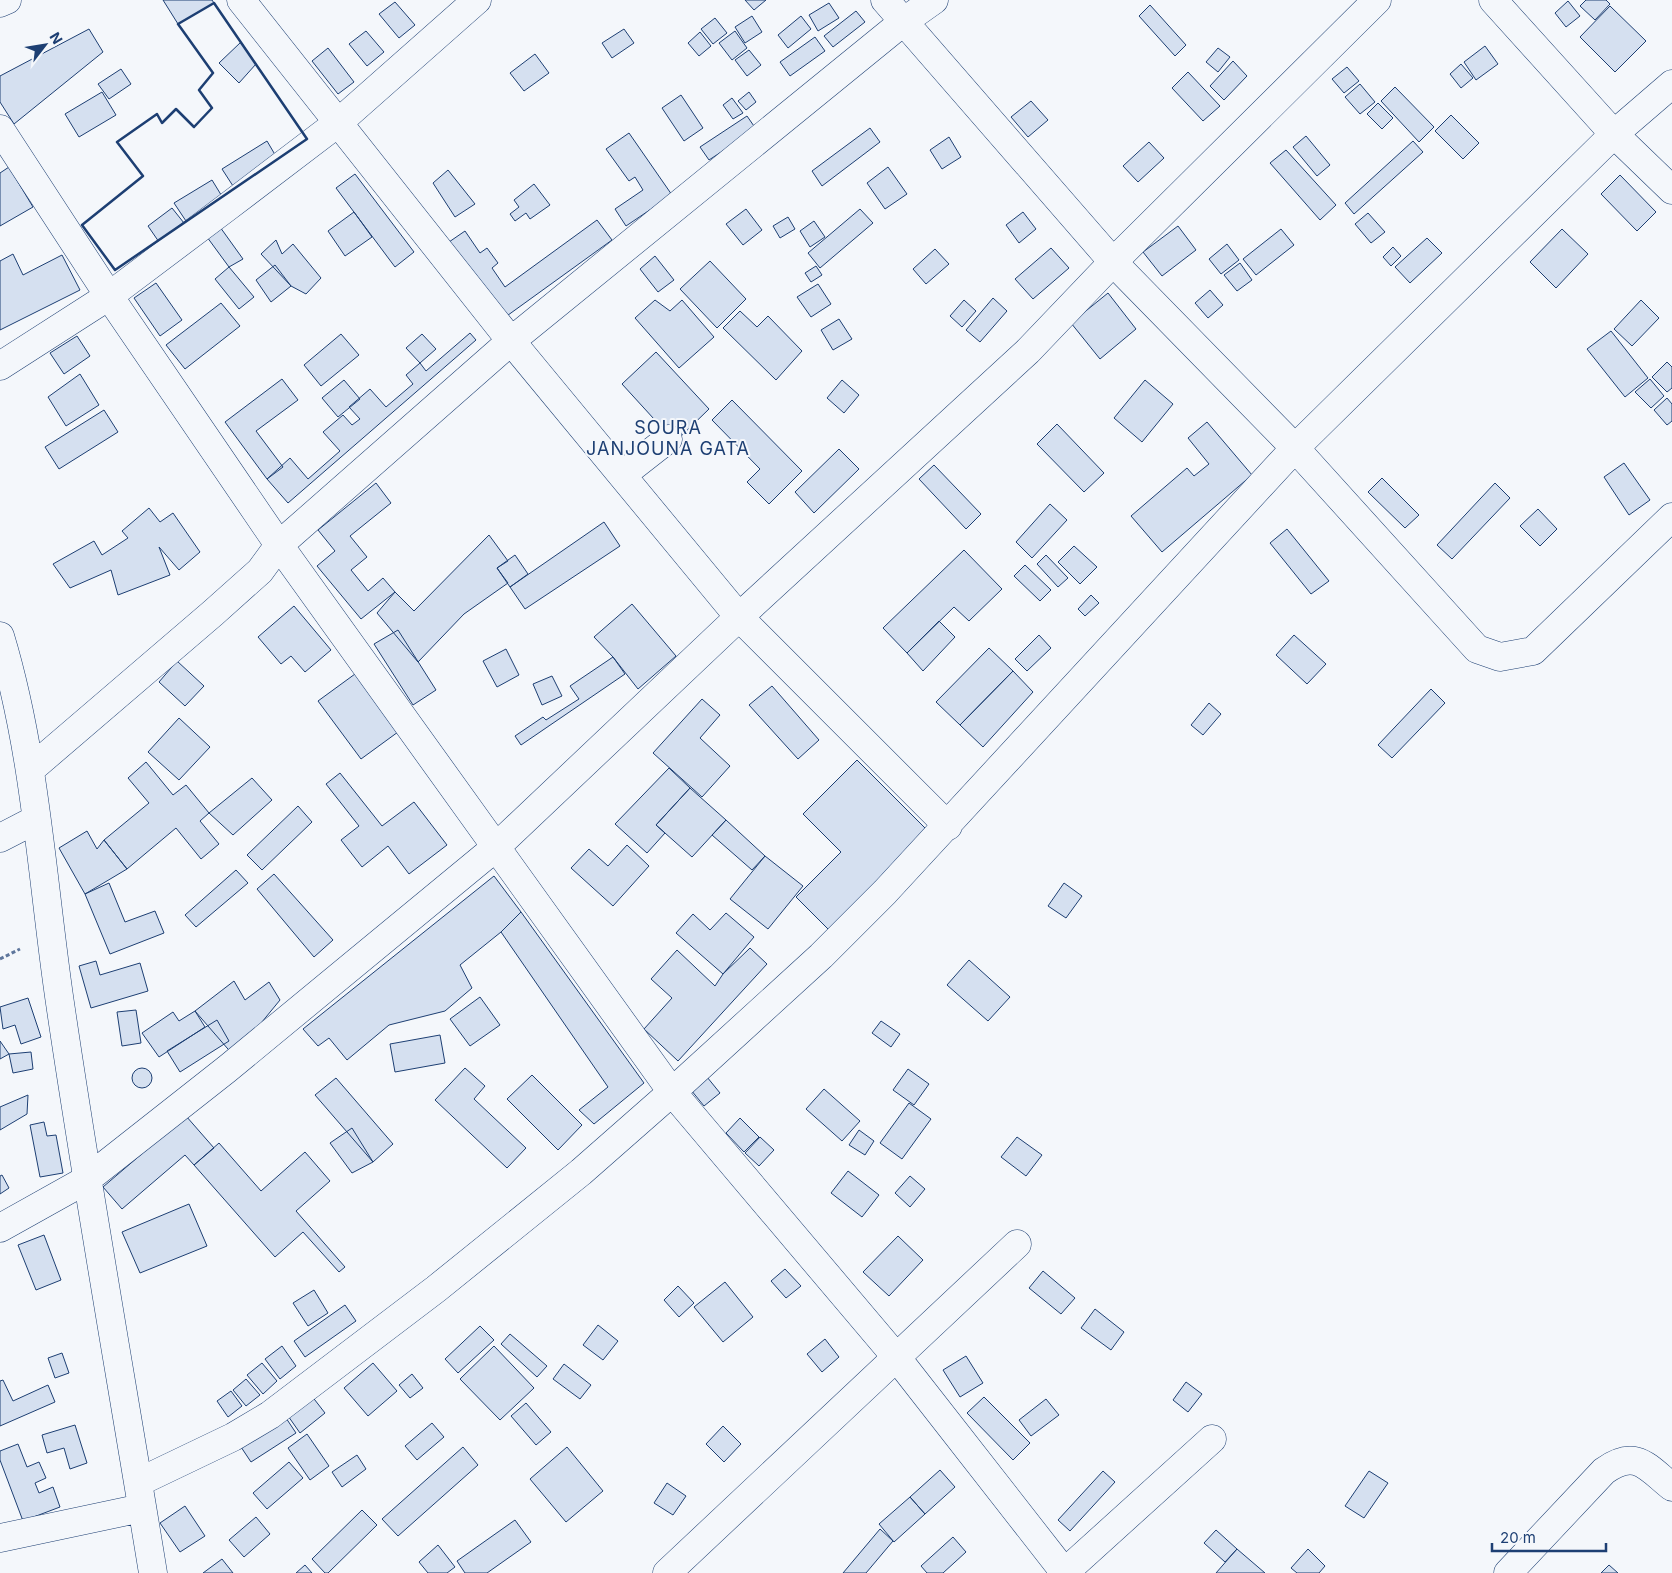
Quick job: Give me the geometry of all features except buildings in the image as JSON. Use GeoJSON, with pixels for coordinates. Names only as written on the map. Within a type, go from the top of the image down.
{"type":"FeatureCollection","features":[{"type":"Feature","properties":{"kind":"street"},"geometry":{"type":"LineString","coordinates":[[0,3],[7,0]]}},
{"type":"Feature","properties":{"kind":"street"},"geometry":{"type":"LineString","coordinates":[[241,0],[511,340],[739,617],[948,826]]}},
{"type":"Feature","properties":{"kind":"street"},"geometry":{"type":"LineString","coordinates":[[0,366],[108,296],[339,122],[477,0]]}},
{"type":"Feature","properties":{"kind":"street"},"geometry":{"type":"LineString","coordinates":[[885,0],[1113,262],[1294,448],[1477,648],[1500,657],[1533,651],[1672,517]]}},
{"type":"Feature","properties":{"kind":"street"},"geometry":{"type":"LineString","coordinates":[[31,769],[220,607],[260,571],[280,545],[511,340],[903,22],[934,0]]}},
{"type":"Feature","properties":{"kind":"street"},"geometry":{"type":"LineString","coordinates":[[0,1228],[86,1180],[227,1069],[495,848],[739,617],[1028,351],[1113,262],[1376,0]]}},
{"type":"Feature","properties":{"kind":"street"},"geometry":{"type":"LineString","coordinates":[[1493,0],[1614,134],[1672,190]]}},
{"type":"Feature","properties":{"kind":"street"},"geometry":{"type":"LineString","coordinates":[[0,1538],[141,1495],[270,1414],[436,1289],[581,1172],[821,956],[948,826],[1294,448],[1614,134],[1672,84]]}},
{"type":"Feature","properties":{"kind":"street"},"geometry":{"type":"LineString","coordinates":[[0,129],[108,296],[280,545],[495,848],[672,1092],[896,1358],[1064,1573],[1212,1439]]}},
{"type":"Feature","properties":{"kind":"street"},"geometry":{"type":"LineString","coordinates":[[622,475],[668,439]]}},
{"type":"Feature","properties":{"kind":"street"},"geometry":{"type":"LineString","coordinates":[[0,636],[31,769],[35,820],[86,1180],[153,1573]]}},
{"type":"Feature","properties":{"kind":"street"},"geometry":{"type":"LineString","coordinates":[[0,838],[35,820]]}},
{"type":"Feature","properties":{"kind":"street"},"geometry":{"type":"LineString","coordinates":[[667,1573],[1017,1244]]}},
{"type":"Feature","properties":{"kind":"street"},"geometry":{"type":"LineString","coordinates":[[1508,1573],[1604,1471],[1616,1462],[1630,1459],[1641,1462],[1672,1488]]}},
{"type":"Feature","properties":{"kind":"wall"},"geometry":{"type":"LineString","coordinates":[[214,3],[307,139],[115,270],[82,225],[143,176],[117,142],[157,114],[162,123],[176,109],[194,127],[212,108],[199,90],[213,73],[178,24],[214,3]]}},
{"type":"Feature","properties":{"kind":"district","name":"SOURA JANJOUNA GATA"},"geometry":{"type":"Point","coordinates":[668,438]}}]}
